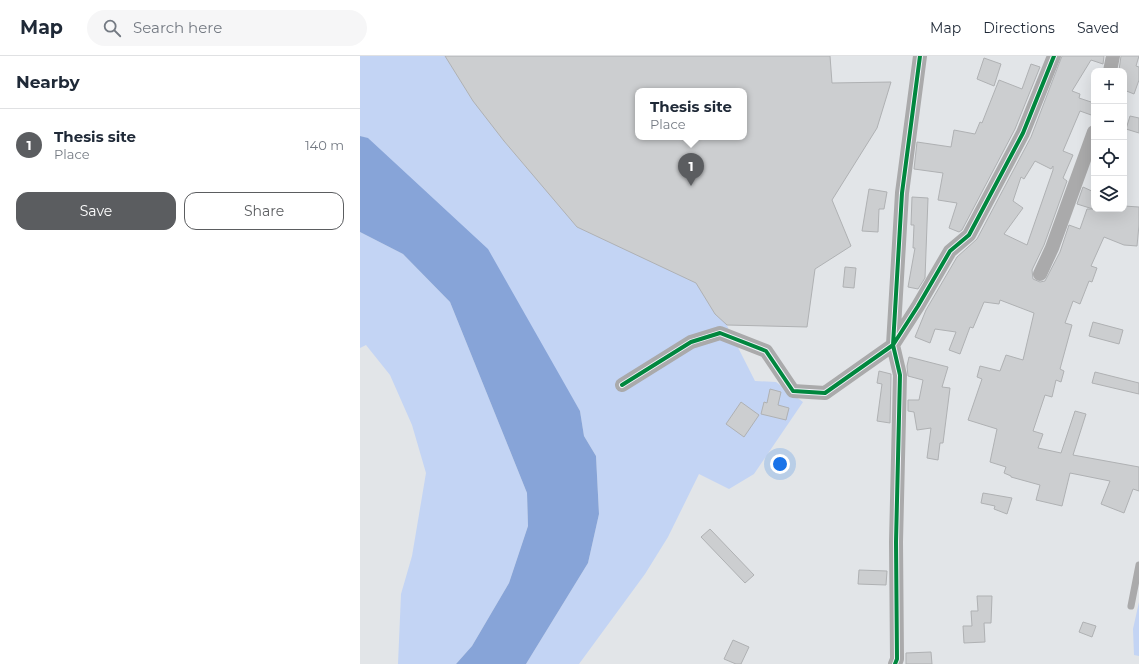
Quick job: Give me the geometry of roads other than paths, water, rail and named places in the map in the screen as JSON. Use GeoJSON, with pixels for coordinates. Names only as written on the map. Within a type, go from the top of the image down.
{"type":"FeatureCollection","features":[{"type":"Feature","properties":{"kind":"street"},"geometry":{"type":"LineString","coordinates":[[895,664],[897,658],[896,542],[900,375],[892,345],[902,193],[920,56]]}},
{"type":"Feature","properties":{"kind":"street"},"geometry":{"type":"LineString","coordinates":[[622,385],[692,342],[720,333],[766,351],[794,391],[825,393],[892,345],[918,306],[950,251],[969,235],[1024,133],[1054,56]]}},
{"type":"Feature","properties":{"kind":"street"},"geometry":{"type":"LineString","coordinates":[[1111,68],[1113,56]]}},
{"type":"Feature","properties":{"kind":"street"},"geometry":{"type":"LineString","coordinates":[[1040,274],[1060,228],[1091,140]]}},
{"type":"Feature","properties":{"kind":"lane"},"geometry":{"type":"LineString","coordinates":[[1131,606],[1139,565]]}},
{"type":"Feature","properties":{"kind":"water"},"geometry":{"type":"Polygon","coordinates":[[[360,136],[368,138],[488,249],[580,411],[584,436],[596,456],[599,514],[588,563],[526,664],[456,664],[472,646],[509,583],[528,526],[527,493],[450,302],[403,254],[360,232],[360,136]]]}},
{"type":"Feature","properties":{"kind":"place","name":"Thesis site"},"geometry":{"type":"Point","coordinates":[691,186]}}]}
